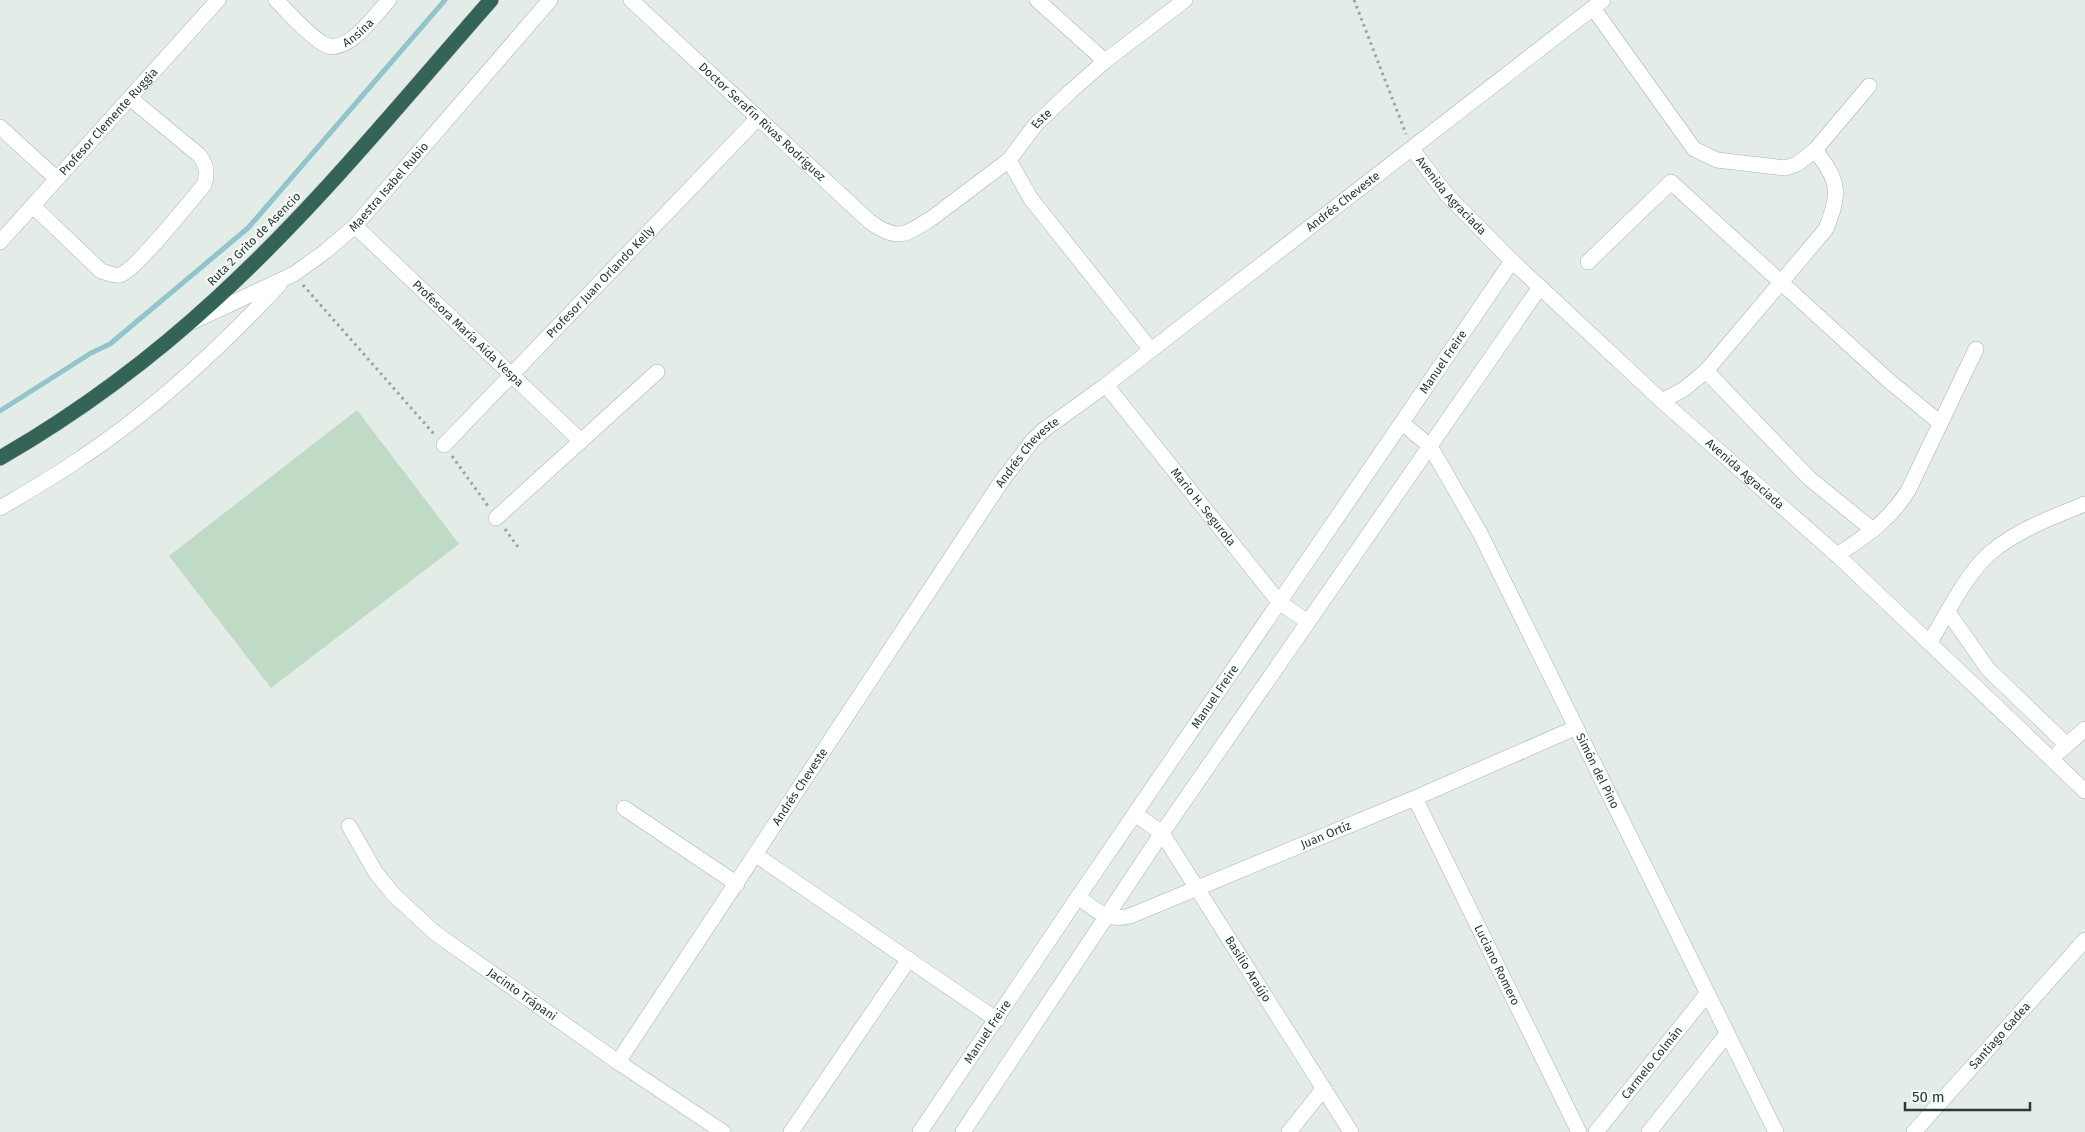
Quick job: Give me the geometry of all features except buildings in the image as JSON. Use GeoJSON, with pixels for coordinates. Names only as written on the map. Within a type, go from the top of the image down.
{"type":"FeatureCollection","features":[{"type":"Feature","properties":{"kind":"highway","name":"Ruta 2 Grito de Asencio"},"geometry":{"type":"LineString","coordinates":[[0,458],[112,384],[189,324],[293,222],[492,0]]}},
{"type":"Feature","properties":{"kind":"street","name":"Profesor Clemente Ruggia"},"geometry":{"type":"LineString","coordinates":[[0,242],[218,0]]}},
{"type":"Feature","properties":{"kind":"street","name":"Ansina"},"geometry":{"type":"LineString","coordinates":[[276,0],[323,44],[337,46],[349,41],[360,33],[389,0]]}},
{"type":"Feature","properties":{"kind":"street","name":"Maestra Isabel Rubio"},"geometry":{"type":"LineString","coordinates":[[189,324],[290,276],[326,251],[355,226],[550,0]]}},
{"type":"Feature","properties":{"kind":"street","name":"Doctor Serafín Rivas Rodríguez"},"geometry":{"type":"LineString","coordinates":[[631,0],[869,222],[882,231],[897,235]]}},
{"type":"Feature","properties":{"kind":"street"},"geometry":{"type":"LineString","coordinates":[[1036,0],[1105,61]]}},
{"type":"Feature","properties":{"kind":"street","name":"Este"},"geometry":{"type":"LineString","coordinates":[[897,235],[919,226],[932,218],[1009,160],[1036,124],[1105,61],[1185,0]]}},
{"type":"Feature","properties":{"kind":"street"},"geometry":{"type":"LineString","coordinates":[[1598,4],[1694,149],[1717,160],[1785,168],[1797,164],[1815,150],[1869,86]]}},
{"type":"Feature","properties":{"kind":"street","name":"Andrés Cheveste"},"geometry":{"type":"LineString","coordinates":[[618,1062],[1018,459],[1045,428],[1106,385],[1598,4]]}},
{"type":"Feature","properties":{"kind":"street"},"geometry":{"type":"LineString","coordinates":[[33,206],[101,271],[120,274],[136,264],[204,185],[207,177],[205,162],[200,156],[130,98]]}},
{"type":"Feature","properties":{"kind":"street","name":"Profesor Juan Orlando Kelly"},"geometry":{"type":"LineString","coordinates":[[444,445],[758,119]]}},
{"type":"Feature","properties":{"kind":"street"},"geometry":{"type":"LineString","coordinates":[[0,127],[57,180]]}},
{"type":"Feature","properties":{"kind":"street","name":"Avenida Agraciada"},"geometry":{"type":"LineString","coordinates":[[1412,149],[1447,195],[1512,261],[1662,401],[1837,555],[2085,791]]}},
{"type":"Feature","properties":{"kind":"street"},"geometry":{"type":"LineString","coordinates":[[1662,401],[1684,390],[1706,371],[1780,281],[1826,229],[1834,209],[1836,188],[1830,170],[1815,150]]}},
{"type":"Feature","properties":{"kind":"street"},"geometry":{"type":"LineString","coordinates":[[1009,160],[1031,199],[1151,350]]}},
{"type":"Feature","properties":{"kind":"street"},"geometry":{"type":"LineString","coordinates":[[1588,262],[1671,182],[1888,380],[1940,423]]}},
{"type":"Feature","properties":{"kind":"street","name":"Profesora María Aída Vespa"},"geometry":{"type":"LineString","coordinates":[[355,226],[581,441]]}},
{"type":"Feature","properties":{"kind":"street","name":"Manuel Freire"},"geometry":{"type":"LineString","coordinates":[[920,1132],[1512,261]]}},
{"type":"Feature","properties":{"kind":"street"},"geometry":{"type":"LineString","coordinates":[[0,508],[82,458],[153,405],[241,326],[290,276]]}},
{"type":"Feature","properties":{"kind":"street"},"geometry":{"type":"LineString","coordinates":[[963,1132],[1162,833],[1540,287]]}},
{"type":"Feature","properties":{"kind":"street"},"geometry":{"type":"LineString","coordinates":[[1837,555],[1873,530],[1896,509],[1908,491],[1976,349]]}},
{"type":"Feature","properties":{"kind":"street"},"geometry":{"type":"LineString","coordinates":[[1706,371],[1810,479],[1873,530]]}},
{"type":"Feature","properties":{"kind":"street"},"geometry":{"type":"LineString","coordinates":[[496,518],[657,372]]}},
{"type":"Feature","properties":{"kind":"street","name":"Mario H. Segurola"},"geometry":{"type":"LineString","coordinates":[[1106,385],[1279,602],[1308,622]]}},
{"type":"Feature","properties":{"kind":"street","name":"Simón del Pino"},"geometry":{"type":"LineString","coordinates":[[1402,423],[1430,446],[1480,534],[1776,1132]]}},
{"type":"Feature","properties":{"kind":"street"},"geometry":{"type":"LineString","coordinates":[[1930,642],[1974,571],[1989,554],[2037,524],[2085,504]]}},
{"type":"Feature","properties":{"kind":"street"},"geometry":{"type":"LineString","coordinates":[[1948,612],[1988,669],[2066,746]]}},
{"type":"Feature","properties":{"kind":"street","name":"Juan Ortíz"},"geometry":{"type":"LineString","coordinates":[[1107,916],[1114,919],[1130,916],[1415,798],[1575,728]]}},
{"type":"Feature","properties":{"kind":"street"},"geometry":{"type":"LineString","coordinates":[[2052,759],[2085,729]]}},
{"type":"Feature","properties":{"kind":"street","name":"Luciano Romero"},"geometry":{"type":"LineString","coordinates":[[1415,798],[1579,1132]]}},
{"type":"Feature","properties":{"kind":"street"},"geometry":{"type":"LineString","coordinates":[[624,808],[737,884]]}},
{"type":"Feature","properties":{"kind":"street","name":"Basilio Araújo"},"geometry":{"type":"LineString","coordinates":[[1135,814],[1162,833],[1351,1132]]}},
{"type":"Feature","properties":{"kind":"street","name":"Jacinto Trápani"},"geometry":{"type":"LineString","coordinates":[[349,826],[376,873],[392,894],[435,933],[618,1062],[724,1132]]}},
{"type":"Feature","properties":{"kind":"street"},"geometry":{"type":"LineString","coordinates":[[756,855],[997,1020]]}},
{"type":"Feature","properties":{"kind":"street"},"geometry":{"type":"LineString","coordinates":[[1078,897],[1107,916]]}},
{"type":"Feature","properties":{"kind":"street","name":"Santiago Gadea"},"geometry":{"type":"LineString","coordinates":[[1914,1132],[2085,940]]}},
{"type":"Feature","properties":{"kind":"street"},"geometry":{"type":"LineString","coordinates":[[791,1132],[909,959]]}},
{"type":"Feature","properties":{"kind":"street","name":"Carmelo Colmán"},"geometry":{"type":"LineString","coordinates":[[1596,1132],[1707,994]]}},
{"type":"Feature","properties":{"kind":"street"},"geometry":{"type":"LineString","coordinates":[[1648,1132],[1726,1034]]}},
{"type":"Feature","properties":{"kind":"street"},"geometry":{"type":"LineString","coordinates":[[1289,1132],[1324,1088]]}},
{"type":"Feature","properties":{"kind":"path"},"geometry":{"type":"LineString","coordinates":[[1354,0],[1412,149]]}},
{"type":"Feature","properties":{"kind":"path"},"geometry":{"type":"LineString","coordinates":[[290,276],[444,445],[518,547]]}},
{"type":"Feature","properties":{"kind":"green space"},"geometry":{"type":"Polygon","coordinates":[[[357,410],[459,544],[271,688],[169,556],[357,410]]]}},
{"type":"Feature","properties":{"kind":"waterway"},"geometry":{"type":"LineString","coordinates":[[0,411],[91,353],[110,344],[248,228],[445,0]]}}]}
